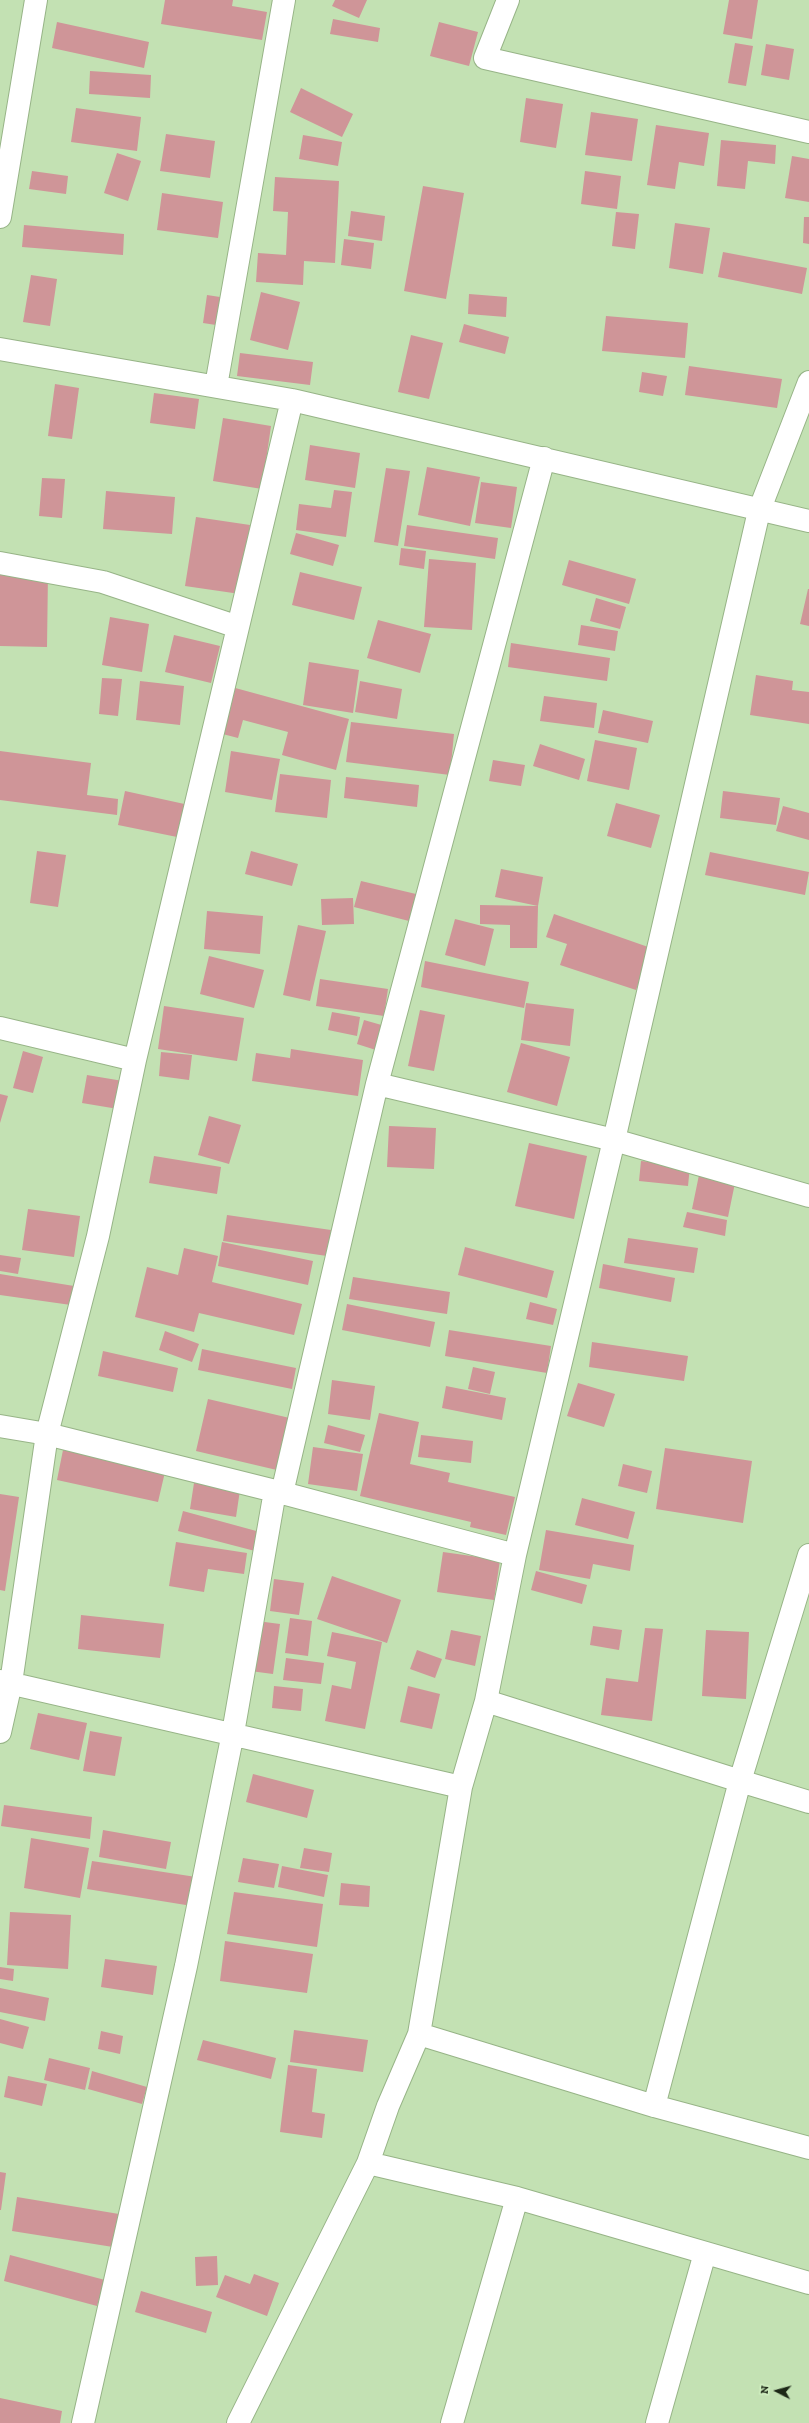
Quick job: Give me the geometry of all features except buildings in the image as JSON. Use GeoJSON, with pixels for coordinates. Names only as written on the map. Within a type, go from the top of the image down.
{"type":"FeatureCollection","features":[{"type":"Feature","properties":{"kind":"street"},"geometry":{"type":"LineString","coordinates":[[0,217],[36,0]]}},
{"type":"Feature","properties":{"kind":"street"},"geometry":{"type":"LineString","coordinates":[[216,386],[284,0]]}},
{"type":"Feature","properties":{"kind":"street"},"geometry":{"type":"LineString","coordinates":[[508,0],[485,58],[809,132]]}},
{"type":"Feature","properties":{"kind":"street"},"geometry":{"type":"LineString","coordinates":[[0,349],[292,400],[544,458],[759,511],[809,521]]}},
{"type":"Feature","properties":{"kind":"street"},"geometry":{"type":"LineString","coordinates":[[238,2423],[368,2163],[388,2106],[419,2034],[461,1787],[486,1701],[515,1555],[614,1140],[759,511],[809,382]]}},
{"type":"Feature","properties":{"kind":"street"},"geometry":{"type":"LineString","coordinates":[[0,1732],[6,1682],[47,1434],[98,1236],[135,1060],[292,400]]}},
{"type":"Feature","properties":{"kind":"street"},"geometry":{"type":"LineString","coordinates":[[83,2423],[186,1966],[233,1733],[278,1492],[377,1084],[544,458]]}},
{"type":"Feature","properties":{"kind":"street"},"geometry":{"type":"LineString","coordinates":[[0,563],[103,582],[238,627]]}},
{"type":"Feature","properties":{"kind":"street"},"geometry":{"type":"LineString","coordinates":[[0,1028],[135,1060]]}},
{"type":"Feature","properties":{"kind":"street"},"geometry":{"type":"LineString","coordinates":[[377,1084],[614,1140],[809,1196]]}},
{"type":"Feature","properties":{"kind":"street"},"geometry":{"type":"LineString","coordinates":[[0,1426],[47,1434],[278,1492],[515,1555]]}},
{"type":"Feature","properties":{"kind":"street"},"geometry":{"type":"LineString","coordinates":[[654,2106],[740,1781],[809,1555]]}},
{"type":"Feature","properties":{"kind":"street"},"geometry":{"type":"LineString","coordinates":[[6,1682],[233,1733],[461,1787]]}},
{"type":"Feature","properties":{"kind":"street"},"geometry":{"type":"LineString","coordinates":[[486,1701],[809,1802]]}},
{"type":"Feature","properties":{"kind":"street"},"geometry":{"type":"LineString","coordinates":[[419,2034],[654,2106],[809,2148]]}},
{"type":"Feature","properties":{"kind":"street"},"geometry":{"type":"LineString","coordinates":[[368,2163],[517,2198],[809,2283]]}},
{"type":"Feature","properties":{"kind":"street"},"geometry":{"type":"LineString","coordinates":[[452,2423],[517,2198]]}},
{"type":"Feature","properties":{"kind":"street"},"geometry":{"type":"LineString","coordinates":[[657,2423],[705,2253]]}}]}
